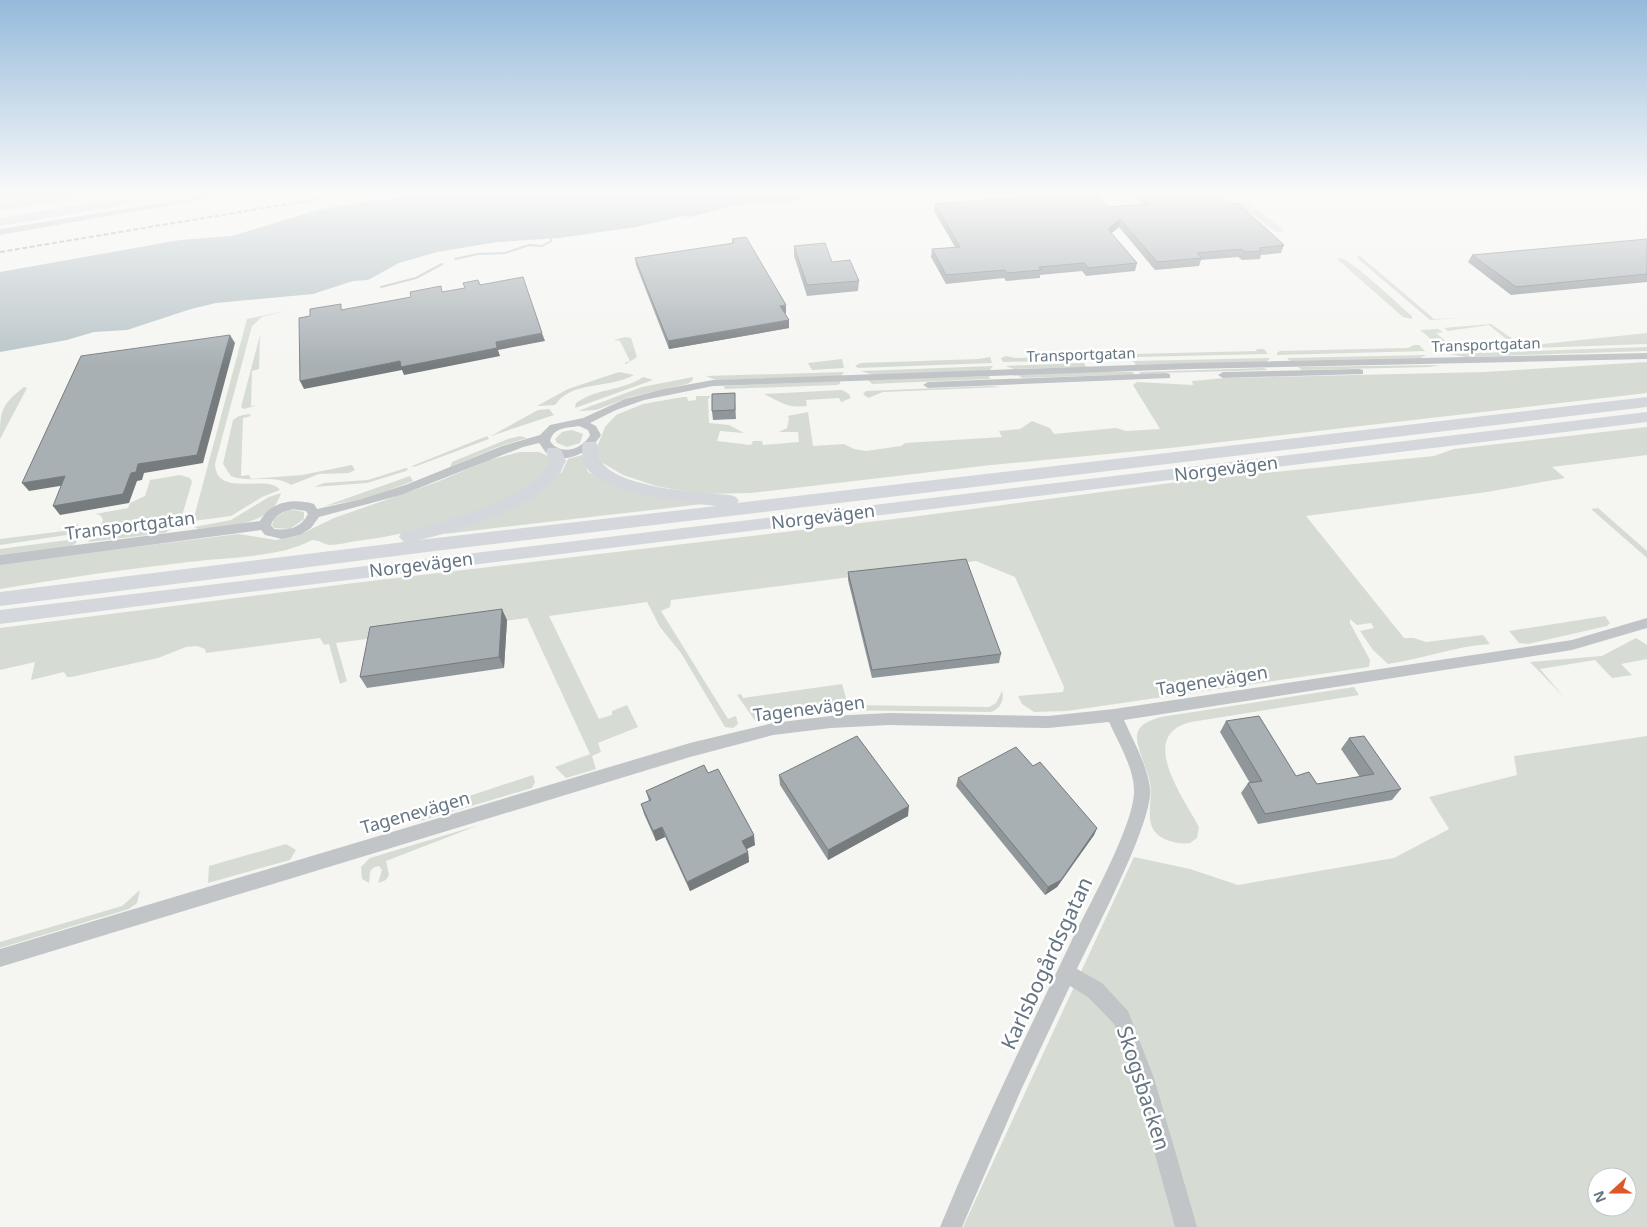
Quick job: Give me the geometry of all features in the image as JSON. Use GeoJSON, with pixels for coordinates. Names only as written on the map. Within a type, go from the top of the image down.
{"type":"FeatureCollection","features":[{"type":"Feature","properties":{"kind":"highway","name":"Norgevägen"},"geometry":{"type":"LineString","coordinates":[[0,599],[772,505],[1647,402]]}},
{"type":"Feature","properties":{"kind":"highway","name":"Norgevägen"},"geometry":{"type":"LineString","coordinates":[[0,617],[249,584],[1647,417]]}},
{"type":"Feature","properties":{"kind":"highway"},"geometry":{"type":"LineString","coordinates":[[592,438],[589,458],[594,467],[605,475],[630,485],[670,494],[772,505]]}},
{"type":"Feature","properties":{"kind":"highway"},"geometry":{"type":"LineString","coordinates":[[229,570],[403,538],[433,531],[480,515],[516,498],[546,478],[557,466],[557,456],[549,446]]}},
{"type":"Feature","properties":{"kind":"street","name":"Transportgatan"},"geometry":{"type":"LineString","coordinates":[[0,560],[265,524],[268,532],[288,534],[307,525],[314,514],[383,498],[481,459],[519,449],[549,446],[573,453],[592,438],[613,414],[637,404],[709,390],[1453,370],[1647,356]]}},
{"type":"Feature","properties":{"kind":"street","name":"Transportgatan"},"geometry":{"type":"LineString","coordinates":[[549,446],[549,432],[559,426],[581,423],[634,400],[681,388],[713,383],[1171,367],[1589,359]]}},
{"type":"Feature","properties":{"kind":"street"},"geometry":{"type":"LineString","coordinates":[[581,423],[592,438]]}},
{"type":"Feature","properties":{"kind":"street"},"geometry":{"type":"LineString","coordinates":[[265,524],[272,513],[292,505],[310,507],[314,514]]}},
{"type":"Feature","properties":{"kind":"street","name":"Tagenevägen"},"geometry":{"type":"LineString","coordinates":[[0,958],[690,750],[773,729],[831,722],[889,719],[1048,722],[1114,715],[1572,645],[1647,623]]}},
{"type":"Feature","properties":{"kind":"street","name":"Karlsbogårdsgatan"},"geometry":{"type":"LineString","coordinates":[[951,1227],[1014,1083],[1115,870],[1140,810],[1142,789],[1138,771],[1114,715]]}},
{"type":"Feature","properties":{"kind":"street","name":"Skogsbacken"},"geometry":{"type":"LineString","coordinates":[[1066,973],[1095,990],[1121,1018],[1144,1078],[1186,1227]]}},
{"type":"Feature","properties":{"kind":"shaded area"},"geometry":{"type":"Polygon","coordinates":[[[117,251],[441,251],[399,263],[368,280],[353,281],[313,294],[216,303],[191,309],[127,330],[94,332],[67,340],[0,352],[0,272],[117,251]]]}},
{"type":"Feature","properties":{"kind":"shaded area"},"geometry":{"type":"Polygon","coordinates":[[[1359,255],[1434,319],[1461,318],[1430,320],[1357,258],[1359,255]]]}},
{"type":"Feature","properties":{"kind":"shaded area"},"geometry":{"type":"Polygon","coordinates":[[[1340,258],[1354,266],[1376,284],[1412,316],[1412,319],[1403,317],[1337,259],[1340,258]]]}},
{"type":"Feature","properties":{"kind":"shaded area"},"geometry":{"type":"Polygon","coordinates":[[[285,311],[262,317],[252,326],[215,464],[218,474],[224,480],[233,483],[274,485],[280,490],[262,497],[231,516],[193,521],[247,319],[285,311]]]}},
{"type":"Feature","properties":{"kind":"shaded area"},"geometry":{"type":"Polygon","coordinates":[[[1491,324],[1523,346],[1647,333],[1647,344],[1445,351],[1420,330],[1438,329],[1443,332],[1436,333],[1455,349],[1511,343],[1489,325],[1448,331],[1444,328],[1491,324]]]}},
{"type":"Feature","properties":{"kind":"shaded area"},"geometry":{"type":"Polygon","coordinates":[[[260,335],[259,369],[252,371],[251,406],[258,405],[244,409],[241,407],[260,335]]]}},
{"type":"Feature","properties":{"kind":"shaded area"},"geometry":{"type":"Polygon","coordinates":[[[625,337],[631,338],[637,357],[626,364],[624,363],[630,361],[620,341],[614,340],[625,337]]]}},
{"type":"Feature","properties":{"kind":"shaded area"},"geometry":{"type":"Polygon","coordinates":[[[1419,345],[1425,351],[1277,355],[1280,351],[1408,348],[1419,345]]]}},
{"type":"Feature","properties":{"kind":"shaded area"},"geometry":{"type":"Polygon","coordinates":[[[1647,347],[1647,351],[1465,357],[1450,354],[1647,347]]]}},
{"type":"Feature","properties":{"kind":"shaded area"},"geometry":{"type":"Polygon","coordinates":[[[1257,349],[1264,349],[1268,354],[1134,357],[1134,354],[1256,351],[1257,349]]]}},
{"type":"Feature","properties":{"kind":"shaded area"},"geometry":{"type":"Polygon","coordinates":[[[1426,355],[1420,358],[1290,361],[1287,358],[1426,355]]]}},
{"type":"Feature","properties":{"kind":"shaded area"},"geometry":{"type":"Polygon","coordinates":[[[1006,356],[1015,358],[1079,356],[1082,360],[1003,362],[1001,358],[1006,356]]]}},
{"type":"Feature","properties":{"kind":"shaded area"},"geometry":{"type":"Polygon","coordinates":[[[990,357],[992,363],[858,368],[855,366],[861,363],[990,357]]]}},
{"type":"Feature","properties":{"kind":"shaded area"},"geometry":{"type":"Polygon","coordinates":[[[1270,358],[1267,362],[1136,365],[1133,361],[1270,358]]]}},
{"type":"Feature","properties":{"kind":"shaded area"},"geometry":{"type":"Polygon","coordinates":[[[842,359],[844,368],[812,370],[808,363],[842,359]]]}},
{"type":"Feature","properties":{"kind":"shaded area"},"geometry":{"type":"Polygon","coordinates":[[[1647,362],[1647,393],[1170,448],[991,465],[751,493],[700,494],[656,486],[623,475],[601,462],[597,447],[605,427],[616,415],[643,404],[683,397],[687,397],[688,401],[696,400],[696,396],[711,396],[708,399],[709,423],[729,425],[744,433],[720,431],[717,441],[751,445],[753,441],[762,441],[763,445],[799,442],[798,432],[779,432],[787,428],[789,419],[788,416],[782,417],[808,412],[813,446],[844,444],[854,449],[866,451],[901,446],[905,443],[1002,437],[999,431],[1020,429],[1032,421],[1050,428],[1054,434],[1116,428],[1126,431],[1160,429],[1133,385],[1137,382],[1193,385],[1192,381],[1225,378],[1484,372],[1647,362]]]}},
{"type":"Feature","properties":{"kind":"shaded area"},"geometry":{"type":"Polygon","coordinates":[[[1084,363],[1086,367],[1014,369],[1005,366],[1084,363]]]}},
{"type":"Feature","properties":{"kind":"shaded area"},"geometry":{"type":"Polygon","coordinates":[[[1440,365],[1429,367],[1302,370],[1298,367],[1440,365]]]}},
{"type":"Feature","properties":{"kind":"shaded area"},"geometry":{"type":"Polygon","coordinates":[[[993,366],[990,370],[985,371],[873,375],[861,371],[993,366]]]}},
{"type":"Feature","properties":{"kind":"shaded area"},"geometry":{"type":"Polygon","coordinates":[[[1264,368],[1268,370],[1158,373],[1141,376],[1139,372],[1264,368]]]}},
{"type":"Feature","properties":{"kind":"shaded area"},"geometry":{"type":"Polygon","coordinates":[[[619,372],[634,375],[614,382],[581,388],[562,397],[555,405],[537,406],[568,389],[619,372]]]}},
{"type":"Feature","properties":{"kind":"shaded area"},"geometry":{"type":"Polygon","coordinates":[[[844,372],[841,376],[836,377],[716,380],[706,376],[844,372]]]}},
{"type":"Feature","properties":{"kind":"shaded area"},"geometry":{"type":"Polygon","coordinates":[[[1133,372],[1135,377],[1116,375],[1022,378],[1018,375],[1133,372]]]}},
{"type":"Feature","properties":{"kind":"shaded area"},"geometry":{"type":"Polygon","coordinates":[[[989,376],[990,379],[872,384],[868,380],[989,376]]]}},
{"type":"Feature","properties":{"kind":"shaded area"},"geometry":{"type":"Polygon","coordinates":[[[643,377],[653,380],[575,408],[576,403],[584,398],[627,385],[643,377]]]}},
{"type":"Feature","properties":{"kind":"shaded area"},"geometry":{"type":"Polygon","coordinates":[[[693,377],[692,381],[687,384],[630,397],[596,410],[578,411],[642,387],[693,377]]]}},
{"type":"Feature","properties":{"kind":"shaded area"},"geometry":{"type":"Polygon","coordinates":[[[840,381],[840,384],[836,385],[725,389],[724,386],[840,381]]]}},
{"type":"Feature","properties":{"kind":"shaded area"},"geometry":{"type":"Polygon","coordinates":[[[24,387],[27,388],[0,439],[3,409],[24,387]]]}},
{"type":"Feature","properties":{"kind":"shaded area"},"geometry":{"type":"Polygon","coordinates":[[[1002,387],[883,392],[868,398],[863,394],[866,391],[1002,387]]]}},
{"type":"Feature","properties":{"kind":"shaded area"},"geometry":{"type":"Polygon","coordinates":[[[842,390],[849,394],[851,398],[841,402],[839,398],[806,400],[807,406],[784,404],[764,394],[842,390]]]}},
{"type":"Feature","properties":{"kind":"shaded area"},"geometry":{"type":"Polygon","coordinates":[[[549,409],[554,415],[491,436],[538,410],[549,409]]]}},
{"type":"Feature","properties":{"kind":"shaded area"},"geometry":{"type":"Polygon","coordinates":[[[249,414],[251,416],[243,418],[241,476],[249,475],[251,479],[231,476],[223,464],[233,420],[239,416],[249,414]]]}},
{"type":"Feature","properties":{"kind":"shaded area"},"geometry":{"type":"Polygon","coordinates":[[[1647,427],[1647,455],[1552,467],[1565,478],[1487,492],[1306,516],[1404,638],[1414,638],[1426,642],[1483,635],[1490,644],[1464,647],[1388,664],[1373,650],[1360,631],[1374,628],[1371,623],[1357,625],[1350,619],[1350,623],[1370,660],[1369,667],[1067,711],[1034,712],[1022,704],[1018,696],[1063,692],[1064,687],[1015,577],[976,561],[671,600],[670,607],[661,611],[728,719],[736,716],[738,724],[733,728],[725,727],[681,653],[660,627],[647,602],[549,616],[599,719],[612,715],[612,711],[627,705],[638,727],[598,743],[601,752],[592,756],[596,769],[566,778],[555,767],[590,754],[527,618],[336,643],[347,681],[340,684],[329,644],[324,645],[320,638],[206,653],[205,649],[197,646],[186,647],[158,658],[71,677],[67,677],[64,672],[31,680],[35,662],[0,670],[0,628],[346,584],[911,517],[1186,481],[1434,456],[1454,449],[1647,427]]]}},
{"type":"Feature","properties":{"kind":"shaded area"},"geometry":{"type":"Polygon","coordinates":[[[572,430],[583,434],[580,443],[567,447],[557,443],[555,439],[562,432],[572,430]]]}},
{"type":"Feature","properties":{"kind":"shaded area"},"geometry":{"type":"Polygon","coordinates":[[[487,436],[489,439],[414,467],[412,466],[487,436]]]}},
{"type":"Feature","properties":{"kind":"shaded area"},"geometry":{"type":"Polygon","coordinates":[[[520,436],[527,438],[500,446],[450,467],[452,462],[520,436]]]}},
{"type":"Feature","properties":{"kind":"shaded area"},"geometry":{"type":"Polygon","coordinates":[[[520,452],[539,452],[550,457],[551,462],[538,479],[518,493],[464,517],[434,526],[337,545],[312,540],[299,546],[269,554],[118,571],[0,589],[0,564],[238,534],[276,540],[297,536],[334,518],[437,482],[489,460],[520,452]]]}},
{"type":"Feature","properties":{"kind":"shaded area"},"geometry":{"type":"Polygon","coordinates":[[[582,455],[588,472],[617,486],[648,495],[680,501],[712,503],[444,534],[555,477],[562,472],[568,459],[582,455]]]}},
{"type":"Feature","properties":{"kind":"shaded area"},"geometry":{"type":"Polygon","coordinates":[[[352,465],[355,470],[349,473],[319,474],[291,485],[277,480],[251,479],[302,475],[352,465]]]}},
{"type":"Feature","properties":{"kind":"shaded area"},"geometry":{"type":"Polygon","coordinates":[[[408,469],[406,471],[367,483],[314,487],[324,483],[368,480],[408,469]]]}},
{"type":"Feature","properties":{"kind":"shaded area"},"geometry":{"type":"Polygon","coordinates":[[[180,475],[190,478],[192,482],[181,519],[178,523],[92,532],[101,525],[103,520],[100,515],[95,514],[128,508],[130,503],[145,496],[150,480],[180,475]]]}},
{"type":"Feature","properties":{"kind":"shaded area"},"geometry":{"type":"Polygon","coordinates":[[[410,476],[413,481],[368,498],[325,506],[410,476]]]}},
{"type":"Feature","properties":{"kind":"shaded area"},"geometry":{"type":"Polygon","coordinates":[[[281,493],[276,504],[268,512],[246,523],[198,529],[194,527],[231,520],[269,497],[281,493]]]}},
{"type":"Feature","properties":{"kind":"shaded area"},"geometry":{"type":"Polygon","coordinates":[[[1598,508],[1647,551],[1647,558],[1591,509],[1598,508]]]}},
{"type":"Feature","properties":{"kind":"shaded area"},"geometry":{"type":"Polygon","coordinates":[[[290,509],[304,512],[304,519],[290,529],[274,528],[272,525],[274,518],[290,509]]]}},
{"type":"Feature","properties":{"kind":"shaded area"},"geometry":{"type":"Polygon","coordinates":[[[70,524],[77,524],[81,529],[80,533],[0,545],[0,539],[64,531],[70,524]]]}},
{"type":"Feature","properties":{"kind":"shaded area"},"geometry":{"type":"Polygon","coordinates":[[[173,527],[165,533],[88,542],[91,538],[173,527]]]}},
{"type":"Feature","properties":{"kind":"shaded area"},"geometry":{"type":"Polygon","coordinates":[[[75,539],[77,542],[72,546],[0,555],[0,549],[75,539]]]}},
{"type":"Feature","properties":{"kind":"shaded area"},"geometry":{"type":"Polygon","coordinates":[[[1605,616],[1610,623],[1607,626],[1528,644],[1519,643],[1509,631],[1605,616]]]}},
{"type":"Feature","properties":{"kind":"shaded area"},"geometry":{"type":"Polygon","coordinates":[[[1636,638],[1647,645],[1647,659],[1621,664],[1632,675],[1612,678],[1595,660],[1540,669],[1564,697],[1530,662],[1602,656],[1636,638]]]}},
{"type":"Feature","properties":{"kind":"shaded area"},"geometry":{"type":"Polygon","coordinates":[[[842,684],[848,705],[989,707],[996,703],[1002,691],[1003,698],[999,706],[991,712],[823,710],[775,716],[756,722],[737,695],[741,694],[743,698],[842,684]]]}},
{"type":"Feature","properties":{"kind":"shaded area"},"geometry":{"type":"Polygon","coordinates":[[[1354,687],[1359,695],[1191,722],[1175,729],[1167,740],[1165,753],[1175,784],[1199,827],[1197,838],[1190,843],[1175,842],[1164,839],[1153,829],[1150,819],[1151,794],[1149,777],[1137,742],[1138,731],[1145,724],[1161,717],[1354,687]]]}},
{"type":"Feature","properties":{"kind":"shaded area"},"geometry":{"type":"Polygon","coordinates":[[[1647,736],[1647,1227],[963,1227],[1134,857],[1190,869],[1238,885],[1394,858],[1449,829],[1429,797],[1517,775],[1514,756],[1647,736]]]}},
{"type":"Feature","properties":{"kind":"shaded area"},"geometry":{"type":"Polygon","coordinates":[[[533,775],[535,782],[532,788],[417,822],[415,814],[533,775]]]}},
{"type":"Feature","properties":{"kind":"shaded area"},"geometry":{"type":"Polygon","coordinates":[[[479,825],[386,861],[389,875],[386,880],[378,883],[382,870],[379,866],[371,870],[369,883],[362,879],[361,867],[370,858],[479,825]]]}},
{"type":"Feature","properties":{"kind":"shaded area"},"geometry":{"type":"Polygon","coordinates":[[[286,844],[296,850],[290,860],[208,883],[209,866],[286,844]]]}},
{"type":"Feature","properties":{"kind":"shaded area"},"geometry":{"type":"Polygon","coordinates":[[[140,890],[137,903],[129,909],[0,948],[0,942],[122,906],[140,890]]]}},
{"type":"Feature","properties":{"kind":"building"},"geometry":{"type":"Polygon","coordinates":[[[679,251],[754,251],[786,305],[780,306],[789,320],[668,341],[635,258],[679,251]]]}},
{"type":"Feature","properties":{"kind":"building"},"geometry":{"type":"Polygon","coordinates":[[[796,251],[828,251],[832,262],[850,260],[859,281],[807,285],[796,251]]]}},
{"type":"Feature","properties":{"kind":"building"},"geometry":{"type":"Polygon","coordinates":[[[933,251],[1127,251],[1137,263],[1088,268],[1084,263],[1039,267],[1041,270],[1007,273],[1005,270],[946,275],[933,251]]]}},
{"type":"Feature","properties":{"kind":"building"},"geometry":{"type":"Polygon","coordinates":[[[1148,251],[1216,251],[1197,253],[1202,258],[1157,262],[1148,251]]]}},
{"type":"Feature","properties":{"kind":"building"},"geometry":{"type":"Polygon","coordinates":[[[1513,251],[1647,251],[1647,274],[1516,287],[1472,255],[1513,251]]]}},
{"type":"Feature","properties":{"kind":"building"},"geometry":{"type":"Polygon","coordinates":[[[523,277],[542,333],[496,342],[497,348],[401,367],[400,361],[300,381],[299,318],[310,316],[310,309],[341,304],[341,310],[411,297],[410,292],[441,286],[442,292],[465,288],[463,283],[478,280],[480,285],[523,277]]]}},
{"type":"Feature","properties":{"kind":"building"},"geometry":{"type":"Polygon","coordinates":[[[230,335],[197,455],[138,464],[136,472],[131,473],[123,494],[53,506],[65,476],[22,483],[81,356],[230,335]]]}},
{"type":"Feature","properties":{"kind":"building"},"geometry":{"type":"Polygon","coordinates":[[[735,393],[735,410],[712,411],[712,394],[735,393]]]}},
{"type":"Feature","properties":{"kind":"building"},"geometry":{"type":"Polygon","coordinates":[[[966,559],[1001,654],[872,670],[848,572],[966,559]]]}},
{"type":"Feature","properties":{"kind":"building"},"geometry":{"type":"Polygon","coordinates":[[[502,609],[499,657],[360,677],[370,627],[502,609]]]}},
{"type":"Feature","properties":{"kind":"building"},"geometry":{"type":"Polygon","coordinates":[[[1259,716],[1296,776],[1309,772],[1317,784],[1374,774],[1349,738],[1364,736],[1401,789],[1265,814],[1248,783],[1262,781],[1226,721],[1259,716]]]}},
{"type":"Feature","properties":{"kind":"building"},"geometry":{"type":"Polygon","coordinates":[[[857,736],[909,806],[828,850],[779,775],[857,736]]]}},
{"type":"Feature","properties":{"kind":"building"},"geometry":{"type":"Polygon","coordinates":[[[1016,747],[1033,766],[1040,762],[1097,828],[1061,880],[1048,887],[958,778],[1016,747]]]}},
{"type":"Feature","properties":{"kind":"building"},"geometry":{"type":"Polygon","coordinates":[[[704,765],[708,773],[718,769],[754,835],[742,841],[748,852],[687,882],[662,827],[653,831],[641,804],[651,800],[646,791],[704,765]]]}},
{"type":"Feature","properties":{"kind":"waterway"},"geometry":{"type":"LineString","coordinates":[[455,259],[478,254],[510,251]]}},
{"type":"Feature","properties":{"kind":"waterway"},"geometry":{"type":"LineString","coordinates":[[381,287],[416,278],[442,264]]}},
{"type":"Feature","properties":{"kind":"railway"},"geometry":{"type":"LineString","coordinates":[[0,252],[4,251]]}}]}
